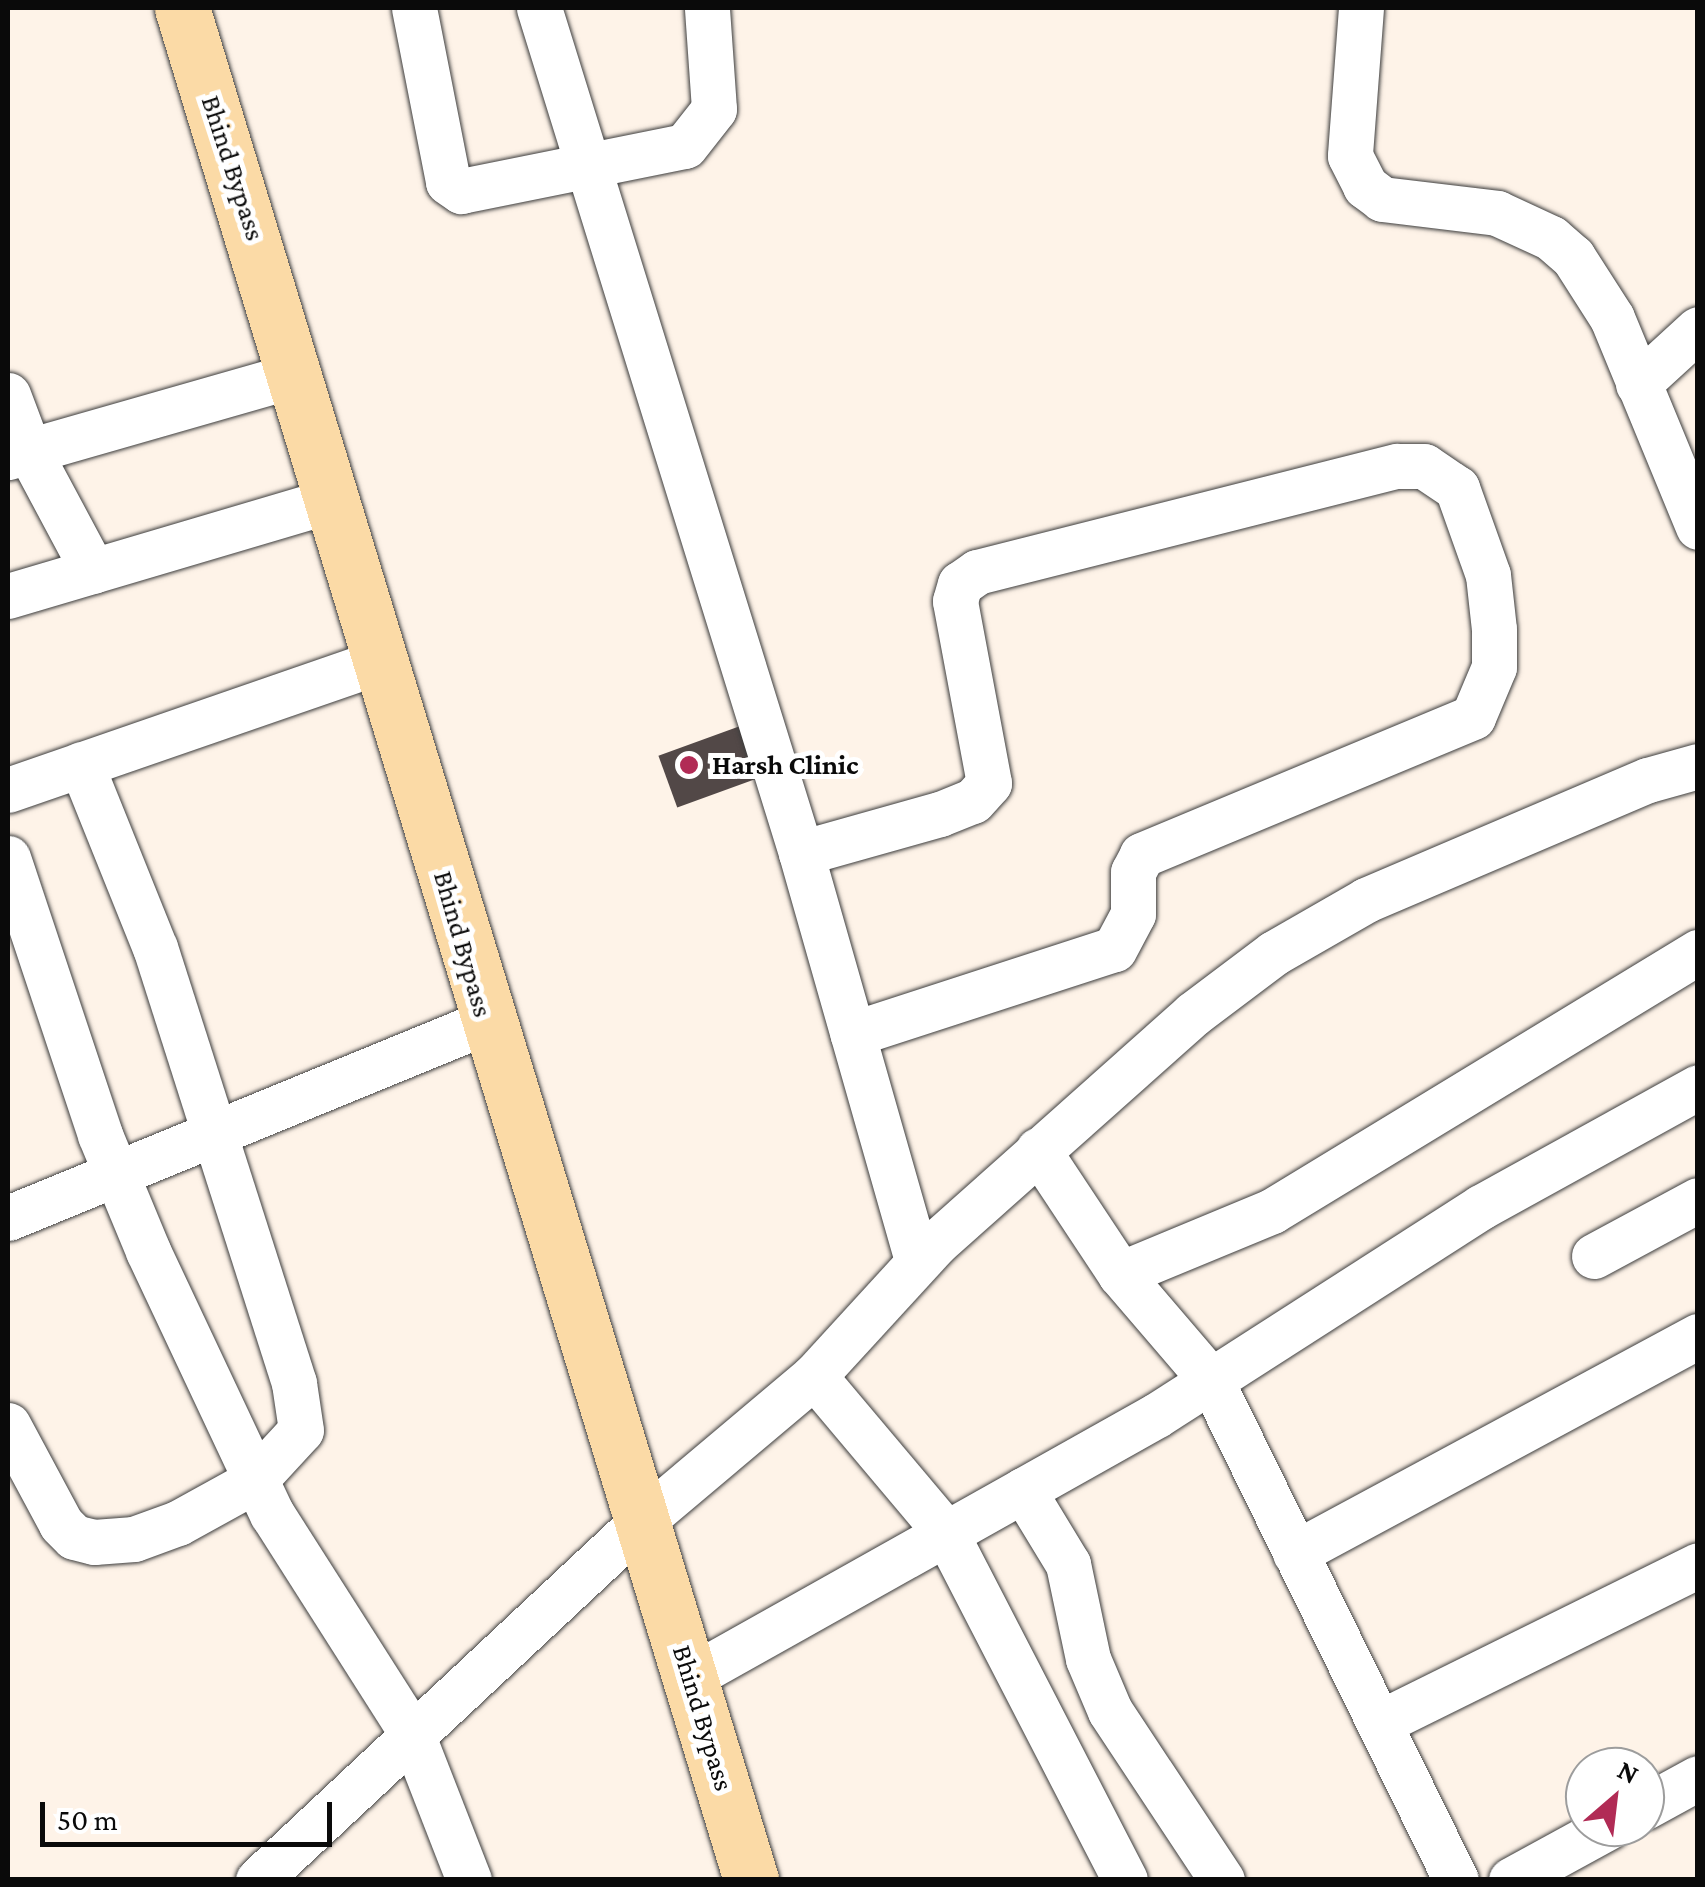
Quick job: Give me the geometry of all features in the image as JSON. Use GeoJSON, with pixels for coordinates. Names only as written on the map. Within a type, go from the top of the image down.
{"type":"FeatureCollection","features":[{"type":"Feature","properties":{"kind":"street","name":"Bhind Bypass"},"geometry":{"type":"LineString","coordinates":[[182,8],[298,374],[486,1022],[692,1676],[751,1880]]}},
{"type":"Feature","properties":{"kind":"street"},"geometry":{"type":"LineString","coordinates":[[414,8],[448,182],[462,191],[588,164],[666,154],[704,130],[714,109],[716,84],[707,8]]}},
{"type":"Feature","properties":{"kind":"street"},"geometry":{"type":"LineString","coordinates":[[539,8],[801,853],[917,1261]]}},
{"type":"Feature","properties":{"kind":"street"},"geometry":{"type":"LineString","coordinates":[[1360,8],[1350,156],[1365,186],[1382,199],[1497,212],[1551,238],[1596,290],[1698,527]]}},
{"type":"Feature","properties":{"kind":"street"},"geometry":{"type":"LineString","coordinates":[[1638,384],[1698,328]]}},
{"type":"Feature","properties":{"kind":"street"},"geometry":{"type":"LineString","coordinates":[[18,454],[298,374]]}},
{"type":"Feature","properties":{"kind":"street"},"geometry":{"type":"LineString","coordinates":[[8,394],[18,454],[93,570]]}},
{"type":"Feature","properties":{"kind":"street"},"geometry":{"type":"LineString","coordinates":[[801,853],[940,814],[973,801],[989,783],[955,601],[960,584],[977,572],[1397,466],[1424,466],[1457,488],[1488,576],[1494,629],[1494,667],[1474,717],[1142,855],[1133,872],[1133,914],[1114,949],[852,1034]]}},
{"type":"Feature","properties":{"kind":"street"},"geometry":{"type":"LineString","coordinates":[[8,596],[333,500]]}},
{"type":"Feature","properties":{"kind":"street"},"geometry":{"type":"LineString","coordinates":[[8,790],[380,661]]}},
{"type":"Feature","properties":{"kind":"street"},"geometry":{"type":"LineString","coordinates":[[8,1425],[61,1524],[84,1540],[134,1539],[254,1481],[302,1430],[303,1412],[155,948],[82,764]]}},
{"type":"Feature","properties":{"kind":"street"},"geometry":{"type":"LineString","coordinates":[[258,1880],[642,1521],[814,1376],[917,1261],[1193,1014],[1340,913],[1648,780],[1698,766]]}},
{"type":"Feature","properties":{"kind":"street"},"geometry":{"type":"LineString","coordinates":[[8,858],[117,1174],[254,1481],[294,1556],[412,1734],[469,1880]]}},
{"type":"Feature","properties":{"kind":"street"},"geometry":{"type":"LineString","coordinates":[[1120,1274],[1272,1211],[1698,952]]}},
{"type":"Feature","properties":{"kind":"street"},"geometry":{"type":"LineString","coordinates":[[8,1218],[486,1022]]}},
{"type":"Feature","properties":{"kind":"street"},"geometry":{"type":"LineString","coordinates":[[692,1676],[1023,1490],[1210,1380],[1482,1207],[1698,1087]]}},
{"type":"Feature","properties":{"kind":"street"},"geometry":{"type":"LineString","coordinates":[[1038,1150],[1120,1274],[1210,1380],[1456,1880]]}},
{"type":"Feature","properties":{"kind":"street"},"geometry":{"type":"LineString","coordinates":[[1594,1256],[1698,1200]]}},
{"type":"Feature","properties":{"kind":"street"},"geometry":{"type":"LineString","coordinates":[[1295,1553],[1698,1336]]}},
{"type":"Feature","properties":{"kind":"street"},"geometry":{"type":"LineString","coordinates":[[814,1376],[946,1533],[1120,1878]]}},
{"type":"Feature","properties":{"kind":"street"},"geometry":{"type":"LineString","coordinates":[[1023,1490],[1068,1564],[1088,1660],[1110,1711],[1222,1880]]}},
{"type":"Feature","properties":{"kind":"street"},"geometry":{"type":"LineString","coordinates":[[1379,1723],[1698,1564]]}},
{"type":"Feature","properties":{"kind":"street"},"geometry":{"type":"LineString","coordinates":[[1665,1796],[1698,1778]]}},
{"type":"Feature","properties":{"kind":"street"},"geometry":{"type":"LineString","coordinates":[[1511,1880],[1571,1847]]}},
{"type":"Feature","properties":{"kind":"building"},"geometry":{"type":"Polygon","coordinates":[[[743,725],[762,777],[677,807],[658,756],[743,725]]]}},
{"type":"Feature","properties":{"kind":"place","name":"Harsh Clinic"},"geometry":{"type":"Point","coordinates":[689,765]}}]}
